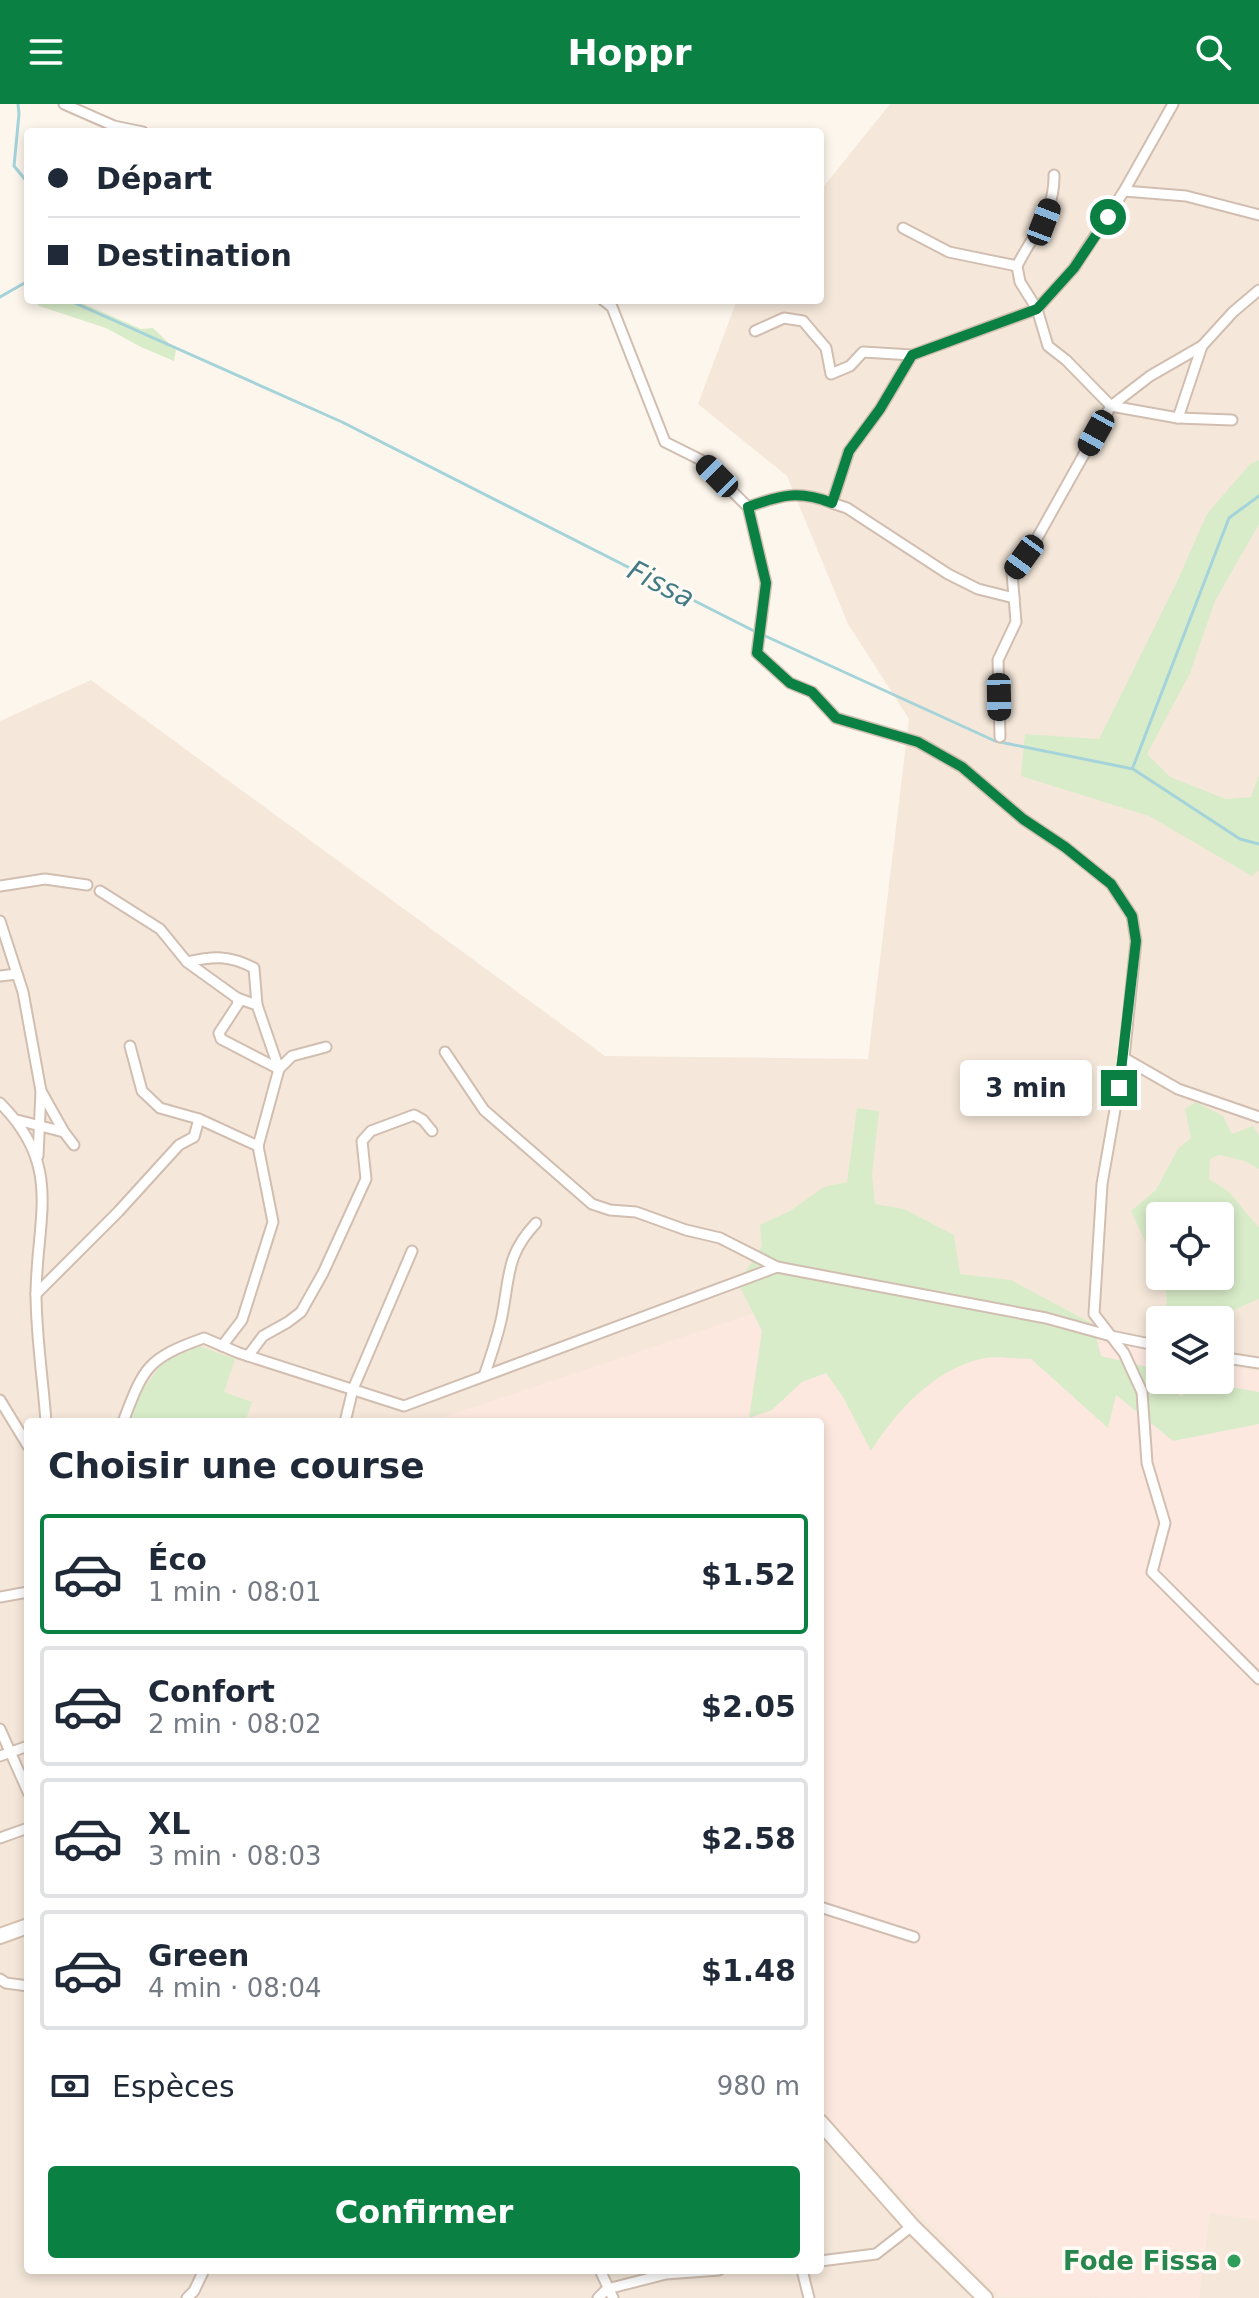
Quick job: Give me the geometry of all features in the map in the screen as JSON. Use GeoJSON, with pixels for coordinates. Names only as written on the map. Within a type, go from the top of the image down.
{"type":"FeatureCollection","features":[{"type":"Feature","properties":{"kind":"main road"},"geometry":{"type":"LineString","coordinates":[[0,1936],[24,1927]]}},
{"type":"Feature","properties":{"kind":"main road"},"geometry":{"type":"LineString","coordinates":[[824,2127],[912,2226],[985,2298]]}},
{"type":"Feature","properties":{"kind":"street"},"geometry":{"type":"LineString","coordinates":[[64,104],[124,128]]}},
{"type":"Feature","properties":{"kind":"street"},"geometry":{"type":"LineString","coordinates":[[755,331],[784,318],[803,321],[826,348],[831,374],[850,366],[863,352],[912,355],[1037,309],[1074,268],[1124,191],[1173,104]]}},
{"type":"Feature","properties":{"kind":"street"},"geometry":{"type":"LineString","coordinates":[[1054,175],[1055,193],[1044,222],[1017,266],[1020,282],[1037,309],[1048,346],[1111,406],[1178,418],[1232,420]]}},
{"type":"Feature","properties":{"kind":"street"},"geometry":{"type":"LineString","coordinates":[[1124,191],[1186,196],[1259,215]]}},
{"type":"Feature","properties":{"kind":"street"},"geometry":{"type":"LineString","coordinates":[[903,228],[949,252],[1017,266]]}},
{"type":"Feature","properties":{"kind":"street"},"geometry":{"type":"LineString","coordinates":[[1000,737],[998,660],[1016,622],[1012,573],[1036,540],[1111,406],[1150,376],[1202,346],[1233,312],[1259,290]]}},
{"type":"Feature","properties":{"kind":"street"},"geometry":{"type":"LineString","coordinates":[[608,304],[612,307],[665,442],[701,460],[748,507],[766,583],[757,653],[790,683],[812,692],[836,718],[918,742],[962,767],[1023,819],[1065,847],[1111,884],[1132,916],[1136,941],[1124,1058],[1102,1184],[1094,1314],[1124,1353],[1142,1392],[1147,1463],[1165,1523],[1152,1572],[1259,1679]]}},
{"type":"Feature","properties":{"kind":"street"},"geometry":{"type":"LineString","coordinates":[[1178,418],[1202,346]]}},
{"type":"Feature","properties":{"kind":"street"},"geometry":{"type":"LineString","coordinates":[[832,503],[849,451],[880,409],[912,355]]}},
{"type":"Feature","properties":{"kind":"street"},"geometry":{"type":"LineString","coordinates":[[748,507],[782,494],[813,496],[847,508],[948,574],[978,589],[1014,598]]}},
{"type":"Feature","properties":{"kind":"street"},"geometry":{"type":"LineString","coordinates":[[0,886],[45,879],[87,885]]}},
{"type":"Feature","properties":{"kind":"street"},"geometry":{"type":"LineString","coordinates":[[100,891],[160,929],[187,962],[237,998],[257,1005]]}},
{"type":"Feature","properties":{"kind":"street"},"geometry":{"type":"LineString","coordinates":[[0,921],[23,992],[41,1091],[38,1160],[44,1191],[36,1294],[46,1418]]}},
{"type":"Feature","properties":{"kind":"street"},"geometry":{"type":"LineString","coordinates":[[187,962],[205,958],[235,958],[254,968],[257,1005],[279,1069]]}},
{"type":"Feature","properties":{"kind":"street"},"geometry":{"type":"LineString","coordinates":[[0,976],[17,974]]}},
{"type":"Feature","properties":{"kind":"street"},"geometry":{"type":"LineString","coordinates":[[237,998],[238,1004],[219,1033],[221,1039],[279,1069]]}},
{"type":"Feature","properties":{"kind":"street"},"geometry":{"type":"LineString","coordinates":[[130,1046],[142,1091],[160,1108],[199,1119],[258,1146]]}},
{"type":"Feature","properties":{"kind":"street"},"geometry":{"type":"LineString","coordinates":[[222,1346],[242,1320],[273,1222],[258,1146],[279,1069],[292,1056],[326,1047]]}},
{"type":"Feature","properties":{"kind":"street"},"geometry":{"type":"LineString","coordinates":[[445,1052],[484,1110],[592,1204],[610,1210],[636,1212],[686,1230],[720,1238],[777,1267],[1046,1318],[1146,1343]]}},
{"type":"Feature","properties":{"kind":"street"},"geometry":{"type":"LineString","coordinates":[[1124,1058],[1178,1089],[1259,1117]]}},
{"type":"Feature","properties":{"kind":"street"},"geometry":{"type":"LineString","coordinates":[[41,1091],[74,1145]]}},
{"type":"Feature","properties":{"kind":"street"},"geometry":{"type":"LineString","coordinates":[[0,1103],[17,1120],[38,1160]]}},
{"type":"Feature","properties":{"kind":"street"},"geometry":{"type":"LineString","coordinates":[[248,1356],[263,1336],[301,1312],[323,1273],[366,1179],[362,1141],[371,1131],[414,1115],[432,1131]]}},
{"type":"Feature","properties":{"kind":"street"},"geometry":{"type":"LineString","coordinates":[[36,1294],[179,1145],[194,1137],[199,1119]]}},
{"type":"Feature","properties":{"kind":"street"},"geometry":{"type":"LineString","coordinates":[[17,1120],[64,1132]]}},
{"type":"Feature","properties":{"kind":"street"},"geometry":{"type":"LineString","coordinates":[[484,1376],[502,1316],[512,1257],[520,1240],[536,1223]]}},
{"type":"Feature","properties":{"kind":"street"},"geometry":{"type":"LineString","coordinates":[[346,1418],[353,1389],[412,1251]]}},
{"type":"Feature","properties":{"kind":"street"},"geometry":{"type":"LineString","coordinates":[[125,1418],[152,1362],[169,1351],[204,1338],[248,1356],[404,1406],[777,1267]]}},
{"type":"Feature","properties":{"kind":"street"},"geometry":{"type":"LineString","coordinates":[[1234,1359],[1259,1363]]}},
{"type":"Feature","properties":{"kind":"street"},"geometry":{"type":"LineString","coordinates":[[0,1400],[24,1439]]}},
{"type":"Feature","properties":{"kind":"street"},"geometry":{"type":"LineString","coordinates":[[0,1597],[24,1593]]}},
{"type":"Feature","properties":{"kind":"street"},"geometry":{"type":"LineString","coordinates":[[0,1729],[24,1782]]}},
{"type":"Feature","properties":{"kind":"street"},"geometry":{"type":"LineString","coordinates":[[0,1756],[24,1748]]}},
{"type":"Feature","properties":{"kind":"street"},"geometry":{"type":"LineString","coordinates":[[0,1838],[24,1829]]}},
{"type":"Feature","properties":{"kind":"street"},"geometry":{"type":"LineString","coordinates":[[824,1908],[914,1937]]}},
{"type":"Feature","properties":{"kind":"street"},"geometry":{"type":"LineString","coordinates":[[0,1979],[24,1985]]}},
{"type":"Feature","properties":{"kind":"street"},"geometry":{"type":"LineString","coordinates":[[824,2260],[876,2254],[912,2226]]}},
{"type":"Feature","properties":{"kind":"street"},"geometry":{"type":"LineString","coordinates":[[187,2298],[202,2274]]}},
{"type":"Feature","properties":{"kind":"street"},"geometry":{"type":"LineString","coordinates":[[602,2274],[610,2294]]}},
{"type":"Feature","properties":{"kind":"street"},"geometry":{"type":"LineString","coordinates":[[598,2298],[666,2274]]}},
{"type":"Feature","properties":{"kind":"street"},"geometry":{"type":"LineString","coordinates":[[803,2274],[809,2298]]}},
{"type":"Feature","properties":{"kind":"shaded area"},"geometry":{"type":"Polygon","coordinates":[[[890,104],[1259,104],[1259,2298],[0,2298],[0,721],[91,680],[605,1056],[868,1059],[909,719],[848,624],[787,476],[698,404],[736,304],[824,304],[824,186],[890,104]]]}},
{"type":"Feature","properties":{"kind":"shaded area"},"geometry":{"type":"Polygon","coordinates":[[[790,1301],[1049,1330],[1146,1349],[1146,1394],[1234,1394],[1234,1367],[1259,1372],[1259,2220],[1210,2213],[1199,2298],[1000,2297],[824,2115],[824,1418],[442,1418],[790,1301]]]}},
{"type":"Feature","properties":{"kind":"green space"},"geometry":{"type":"Polygon","coordinates":[[[38,304],[84,304],[141,329],[153,328],[176,350],[174,361],[106,328],[38,304]]]}},
{"type":"Feature","properties":{"kind":"green space"},"geometry":{"type":"Polygon","coordinates":[[[1259,460],[1259,524],[1215,601],[1190,673],[1147,754],[1170,777],[1226,799],[1251,797],[1259,775],[1259,870],[1252,876],[1149,816],[1021,776],[1025,734],[1099,739],[1207,514],[1250,464],[1259,460]]]}},
{"type":"Feature","properties":{"kind":"green space"},"geometry":{"type":"Polygon","coordinates":[[[1196,1102],[1223,1116],[1232,1134],[1253,1126],[1259,1135],[1259,1169],[1245,1161],[1219,1155],[1210,1159],[1209,1179],[1229,1192],[1259,1228],[1259,1299],[1234,1310],[1234,1306],[1167,1306],[1166,1290],[1234,1290],[1234,1202],[1146,1202],[1146,1243],[1131,1211],[1156,1190],[1178,1149],[1191,1138],[1185,1109],[1196,1102]]]}},
{"type":"Feature","properties":{"kind":"green space"},"geometry":{"type":"Polygon","coordinates":[[[857,1108],[879,1111],[872,1174],[875,1204],[904,1209],[954,1235],[960,1274],[1011,1280],[1093,1324],[1101,1356],[1146,1367],[1146,1394],[1234,1394],[1234,1388],[1259,1392],[1259,1424],[1173,1441],[1116,1395],[1108,1428],[1031,1359],[999,1357],[963,1365],[931,1383],[904,1407],[871,1451],[843,1397],[826,1373],[802,1382],[772,1410],[749,1418],[762,1331],[738,1283],[762,1246],[760,1225],[790,1211],[824,1187],[847,1182],[857,1108]]]}},
{"type":"Feature","properties":{"kind":"green space"},"geometry":{"type":"Polygon","coordinates":[[[199,1346],[235,1359],[224,1392],[252,1402],[246,1418],[130,1418],[138,1396],[163,1362],[199,1346]]]}},
{"type":"Feature","properties":{"kind":"waterway"},"geometry":{"type":"LineString","coordinates":[[18,104],[14,166],[24,178]]}},
{"type":"Feature","properties":{"kind":"waterway","name":"Fissa"},"geometry":{"type":"LineString","coordinates":[[0,297],[24,283]]}},
{"type":"Feature","properties":{"kind":"waterway","name":"Fissa"},"geometry":{"type":"LineString","coordinates":[[77,304],[342,422],[756,632]]}},
{"type":"Feature","properties":{"kind":"waterway"},"geometry":{"type":"LineString","coordinates":[[1133,767],[1229,518],[1259,496]]}},
{"type":"Feature","properties":{"kind":"waterway","name":"Fissa"},"geometry":{"type":"LineString","coordinates":[[763,635],[995,741],[1133,769],[1240,839],[1259,844]]}},
{"type":"Feature","properties":{"kind":"place","name":"Fode Fissa"},"geometry":{"type":"Point","coordinates":[1234,2261]}},
{"type":"Feature","properties":{"kind":"route"},"geometry":{"type":"LineString","coordinates":[[1108,217],[1074,268],[1037,309],[912,355],[880,409],[849,451],[832,503],[813,496],[782,494],[748,507],[766,583],[757,653],[790,683],[812,692],[836,718],[918,742],[962,767],[1023,819],[1065,847],[1111,884],[1132,916],[1136,941],[1119,1088]]}}]}
